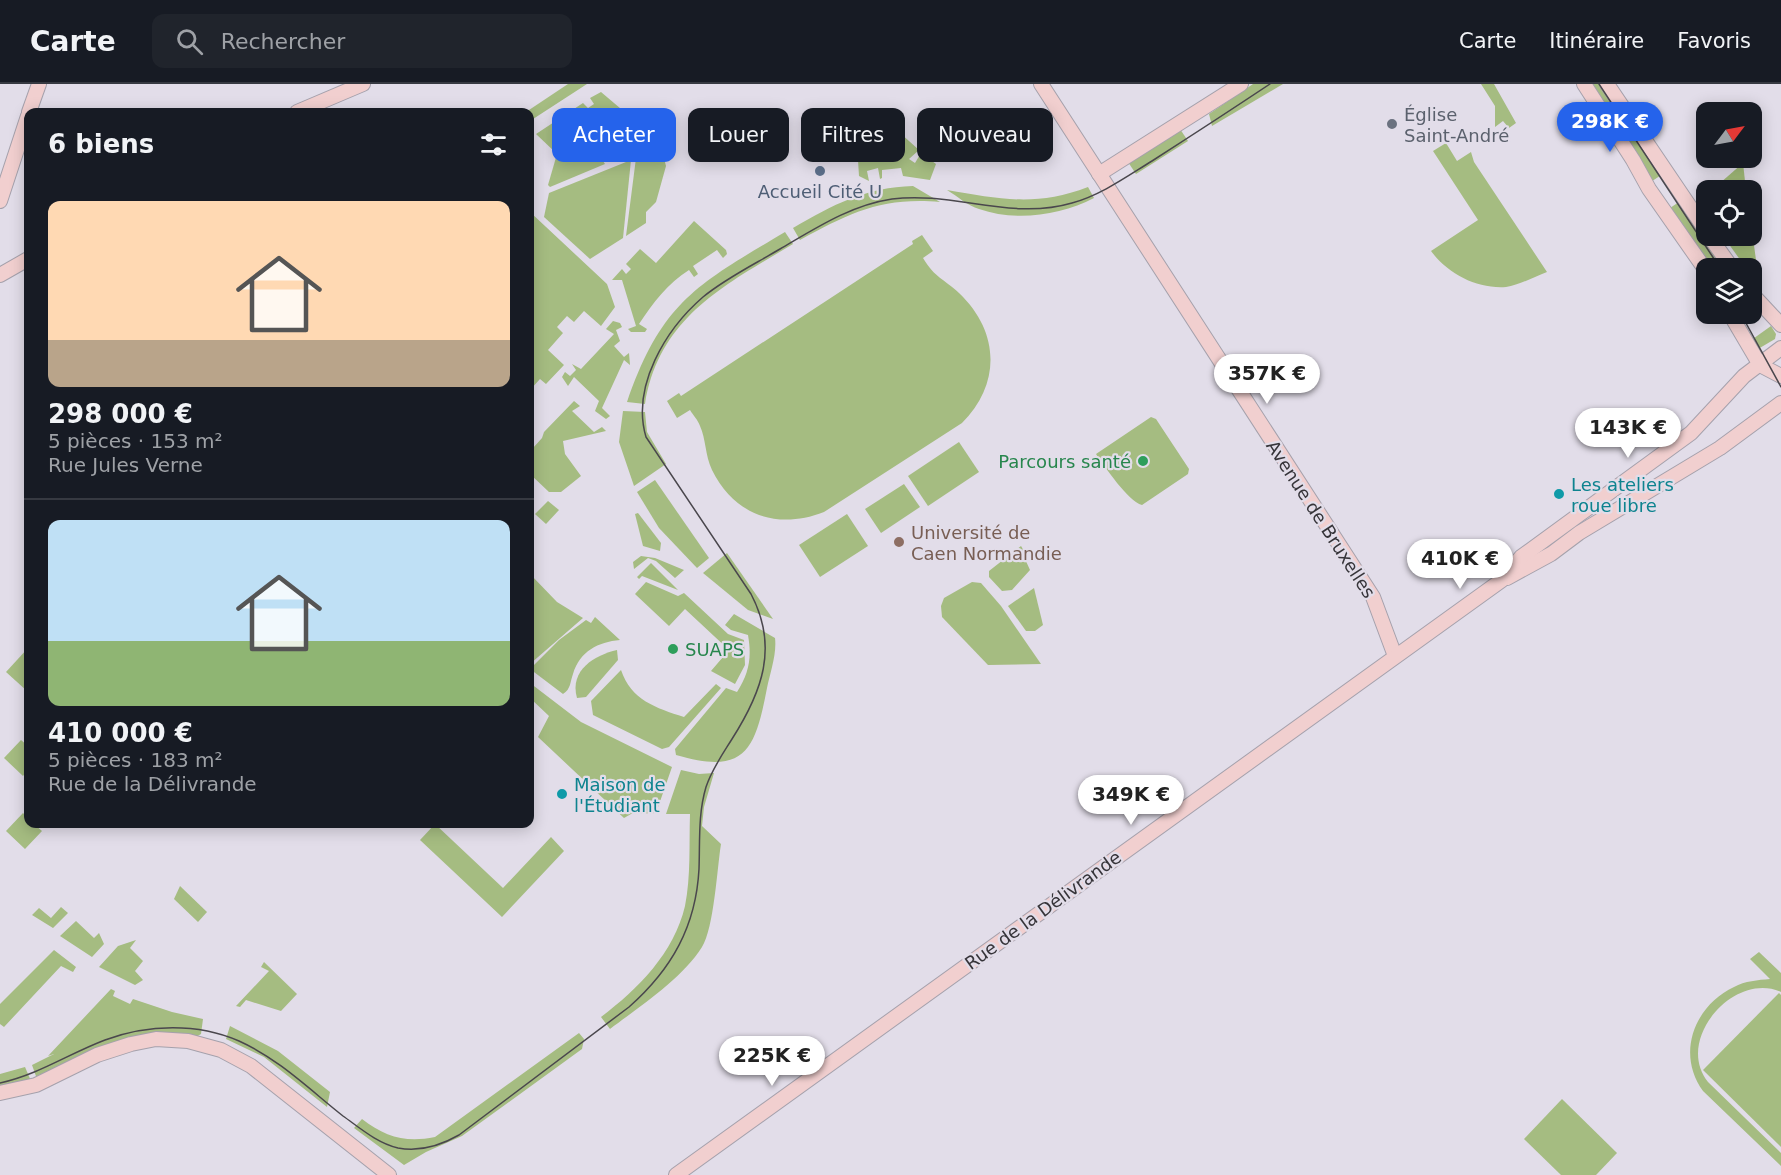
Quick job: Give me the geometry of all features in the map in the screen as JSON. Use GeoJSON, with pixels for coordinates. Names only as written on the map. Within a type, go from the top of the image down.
{"type":"FeatureCollection","features":[{"type":"Feature","properties":{"kind":"street"},"geometry":{"type":"LineString","coordinates":[[31,108],[39,84]]}},
{"type":"Feature","properties":{"kind":"street"},"geometry":{"type":"LineString","coordinates":[[306,108],[363,84]]}},
{"type":"Feature","properties":{"kind":"street","name":"Avenue de Bruxelles"},"geometry":{"type":"LineString","coordinates":[[1041,84],[1373,597],[1395,656]]}},
{"type":"Feature","properties":{"kind":"street"},"geometry":{"type":"LineString","coordinates":[[1099,174],[1241,84]]}},
{"type":"Feature","properties":{"kind":"street"},"geometry":{"type":"LineString","coordinates":[[1584,84],[1633,160],[1648,189],[1697,258]]}},
{"type":"Feature","properties":{"kind":"street"},"geometry":{"type":"LineString","coordinates":[[1606,84],[1696,216]]}},
{"type":"Feature","properties":{"kind":"street"},"geometry":{"type":"LineString","coordinates":[[0,201],[24,129]]}},
{"type":"Feature","properties":{"kind":"street"},"geometry":{"type":"LineString","coordinates":[[0,274],[24,261]]}},
{"type":"Feature","properties":{"kind":"street"},"geometry":{"type":"LineString","coordinates":[[1762,303],[1781,325]]}},
{"type":"Feature","properties":{"kind":"street"},"geometry":{"type":"LineString","coordinates":[[1736,324],[1760,365],[1781,376]]}},
{"type":"Feature","properties":{"kind":"street","name":"Rue de la Délivrande"},"geometry":{"type":"LineString","coordinates":[[676,1175],[1502,580],[1521,557],[1691,433],[1737,383],[1781,348]]}},
{"type":"Feature","properties":{"kind":"street"},"geometry":{"type":"LineString","coordinates":[[1502,580],[1551,554],[1579,533],[1593,528],[1720,448],[1781,403]]}},
{"type":"Feature","properties":{"kind":"street"},"geometry":{"type":"LineString","coordinates":[[0,1093],[36,1085],[88,1059],[131,1044],[156,1039],[188,1041],[221,1050],[251,1066],[389,1175]]}},
{"type":"Feature","properties":{"kind":"green space"},"geometry":{"type":"Polygon","coordinates":[[[568,84],[587,84],[534,118],[534,108],[532,108],[568,84]]]}},
{"type":"Feature","properties":{"kind":"green space"},"geometry":{"type":"Polygon","coordinates":[[[1253,84],[1283,84],[1212,126],[1209,114],[1253,84]]]}},
{"type":"Feature","properties":{"kind":"green space"},"geometry":{"type":"Polygon","coordinates":[[[1481,84],[1494,84],[1516,123],[1509,128],[1503,121],[1495,127],[1495,106],[1481,84]]]}},
{"type":"Feature","properties":{"kind":"green space"},"geometry":{"type":"Polygon","coordinates":[[[1587,84],[1604,84],[1663,174],[1649,183],[1587,84]]]}},
{"type":"Feature","properties":{"kind":"green space"},"geometry":{"type":"Polygon","coordinates":[[[601,92],[620,108],[588,108],[594,104],[590,98],[601,92]]]}},
{"type":"Feature","properties":{"kind":"green space"},"geometry":{"type":"Polygon","coordinates":[[[583,103],[588,108],[575,108],[583,103]]]}},
{"type":"Feature","properties":{"kind":"green space"},"geometry":{"type":"Polygon","coordinates":[[[552,123],[552,149],[536,134],[552,123]]]}},
{"type":"Feature","properties":{"kind":"green space"},"geometry":{"type":"Polygon","coordinates":[[[1180,129],[1188,141],[1136,174],[1128,162],[1180,129]]]}},
{"type":"Feature","properties":{"kind":"green space"},"geometry":{"type":"Polygon","coordinates":[[[905,137],[917,148],[917,152],[909,159],[915,163],[917,160],[917,162],[936,164],[930,180],[903,176],[901,168],[882,170],[880,179],[878,168],[867,171],[869,181],[859,176],[858,162],[905,162],[905,137]]]}},
{"type":"Feature","properties":{"kind":"green space"},"geometry":{"type":"Polygon","coordinates":[[[1446,143],[1457,161],[1471,152],[1474,162],[1547,272],[1511,286],[1495,287],[1474,283],[1455,273],[1431,251],[1478,220],[1433,151],[1446,143]]]}},
{"type":"Feature","properties":{"kind":"green space"},"geometry":{"type":"Polygon","coordinates":[[[555,162],[604,162],[605,164],[550,187],[548,185],[555,162]]]}},
{"type":"Feature","properties":{"kind":"green space"},"geometry":{"type":"Polygon","coordinates":[[[631,162],[623,238],[590,259],[544,217],[549,193],[631,162]]]}},
{"type":"Feature","properties":{"kind":"green space"},"geometry":{"type":"Polygon","coordinates":[[[635,162],[665,162],[666,166],[656,202],[646,212],[646,223],[626,236],[635,162]]]}},
{"type":"Feature","properties":{"kind":"green space"},"geometry":{"type":"Polygon","coordinates":[[[1737,168],[1744,168],[1745,180],[1723,180],[1737,168]]]}},
{"type":"Feature","properties":{"kind":"green space"},"geometry":{"type":"Polygon","coordinates":[[[913,186],[940,202],[900,202],[867,209],[800,240],[793,228],[850,199],[880,190],[913,186]]]}},
{"type":"Feature","properties":{"kind":"green space"},"geometry":{"type":"Polygon","coordinates":[[[1088,187],[1094,198],[1081,204],[1053,212],[1023,216],[979,209],[947,190],[1001,198],[1035,199],[1088,187]]]}},
{"type":"Feature","properties":{"kind":"green space"},"geometry":{"type":"Polygon","coordinates":[[[1679,202],[1696,226],[1696,246],[1710,246],[1718,258],[1702,258],[1670,208],[1679,202]]]}},
{"type":"Feature","properties":{"kind":"green space"},"geometry":{"type":"Polygon","coordinates":[[[534,216],[607,284],[615,307],[601,326],[584,311],[574,322],[567,316],[557,327],[563,333],[548,350],[564,365],[546,384],[540,379],[534,386],[534,216]]]}},
{"type":"Feature","properties":{"kind":"green space"},"geometry":{"type":"Polygon","coordinates":[[[694,221],[726,250],[727,254],[723,258],[717,250],[693,266],[698,274],[694,277],[689,270],[681,275],[661,294],[639,324],[647,329],[645,332],[631,332],[628,329],[636,326],[622,280],[612,280],[622,269],[626,274],[631,269],[626,264],[640,249],[656,263],[694,221]]]}},
{"type":"Feature","properties":{"kind":"green space"},"geometry":{"type":"Polygon","coordinates":[[[785,232],[793,244],[720,290],[680,326],[664,348],[653,374],[645,404],[627,402],[654,340],[686,299],[729,266],[785,232]]]}},
{"type":"Feature","properties":{"kind":"green space"},"geometry":{"type":"Polygon","coordinates":[[[922,235],[933,251],[923,258],[936,274],[959,293],[972,308],[982,324],[988,341],[989,375],[984,392],[975,408],[962,423],[824,512],[790,520],[759,515],[745,508],[722,486],[712,470],[702,431],[690,410],[677,418],[667,401],[679,393],[681,396],[913,244],[912,241],[922,235]]]}},
{"type":"Feature","properties":{"kind":"green space"},"geometry":{"type":"Polygon","coordinates":[[[1730,246],[1754,246],[1756,258],[1739,258],[1730,246]]]}},
{"type":"Feature","properties":{"kind":"green space"},"geometry":{"type":"Polygon","coordinates":[[[613,321],[620,323],[622,327],[616,330],[620,341],[614,346],[624,357],[629,353],[630,365],[624,360],[602,408],[610,416],[606,419],[595,411],[599,401],[574,377],[568,386],[562,377],[565,372],[570,376],[576,370],[572,364],[581,369],[614,334],[606,329],[613,321]]]}},
{"type":"Feature","properties":{"kind":"green space"},"geometry":{"type":"Polygon","coordinates":[[[1771,326],[1776,334],[1775,339],[1758,349],[1750,341],[1771,326]]]}},
{"type":"Feature","properties":{"kind":"green space"},"geometry":{"type":"Polygon","coordinates":[[[574,401],[580,406],[572,411],[594,432],[602,427],[606,431],[563,441],[565,454],[581,476],[561,492],[549,492],[534,478],[534,447],[544,432],[574,401]]]}},
{"type":"Feature","properties":{"kind":"green space"},"geometry":{"type":"Polygon","coordinates":[[[623,411],[645,412],[647,432],[666,464],[634,486],[619,442],[623,411]]]}},
{"type":"Feature","properties":{"kind":"green space","name":"Parcours santé"},"geometry":{"type":"Polygon","coordinates":[[[1151,417],[1156,419],[1189,469],[1188,474],[1142,505],[1124,491],[1096,454],[1151,417]]]}},
{"type":"Feature","properties":{"kind":"green space"},"geometry":{"type":"Polygon","coordinates":[[[959,442],[979,472],[928,506],[908,476],[959,442]]]}},
{"type":"Feature","properties":{"kind":"green space"},"geometry":{"type":"Polygon","coordinates":[[[655,480],[709,558],[697,568],[659,528],[637,492],[655,480]]]}},
{"type":"Feature","properties":{"kind":"green space"},"geometry":{"type":"Polygon","coordinates":[[[904,484],[920,507],[881,533],[865,509],[904,484]]]}},
{"type":"Feature","properties":{"kind":"green space"},"geometry":{"type":"Polygon","coordinates":[[[548,501],[559,510],[546,524],[535,514],[548,501]]]}},
{"type":"Feature","properties":{"kind":"green space"},"geometry":{"type":"Polygon","coordinates":[[[638,513],[661,543],[660,551],[643,546],[635,514],[638,513]]]}},
{"type":"Feature","properties":{"kind":"green space"},"geometry":{"type":"Polygon","coordinates":[[[847,514],[868,546],[820,577],[799,545],[847,514]]]}},
{"type":"Feature","properties":{"kind":"green space"},"geometry":{"type":"Polygon","coordinates":[[[1021,546],[1027,556],[1025,559],[1030,570],[1012,590],[1002,591],[989,577],[989,571],[1021,546]]]}},
{"type":"Feature","properties":{"kind":"green space"},"geometry":{"type":"Polygon","coordinates":[[[727,553],[773,619],[748,610],[703,573],[727,553]]]}},
{"type":"Feature","properties":{"kind":"green space"},"geometry":{"type":"Polygon","coordinates":[[[641,556],[655,558],[684,570],[675,578],[656,561],[648,558],[634,569],[633,562],[641,556]]]}},
{"type":"Feature","properties":{"kind":"green space"},"geometry":{"type":"Polygon","coordinates":[[[651,563],[678,590],[642,576],[639,579],[637,577],[651,563]]]}},
{"type":"Feature","properties":{"kind":"green space"},"geometry":{"type":"Polygon","coordinates":[[[534,578],[557,602],[583,618],[534,661],[534,578]]]}},
{"type":"Feature","properties":{"kind":"green space"},"geometry":{"type":"Polygon","coordinates":[[[646,582],[678,596],[684,593],[728,634],[744,640],[745,665],[735,684],[711,671],[729,650],[685,609],[669,626],[635,594],[646,582]]]}},
{"type":"Feature","properties":{"kind":"green space"},"geometry":{"type":"Polygon","coordinates":[[[972,582],[981,583],[1001,606],[1041,664],[988,665],[942,617],[941,606],[944,598],[972,582]]]}},
{"type":"Feature","properties":{"kind":"green space"},"geometry":{"type":"Polygon","coordinates":[[[1034,588],[1043,625],[1035,631],[1026,631],[1008,606],[1034,588]]]}},
{"type":"Feature","properties":{"kind":"green space"},"geometry":{"type":"Polygon","coordinates":[[[734,614],[775,638],[773,663],[757,728],[743,753],[732,759],[718,762],[676,755],[675,749],[726,688],[737,692],[744,678],[750,651],[748,635],[731,630],[725,625],[734,614]]]}},
{"type":"Feature","properties":{"kind":"green space"},"geometry":{"type":"Polygon","coordinates":[[[595,617],[620,640],[604,643],[585,654],[576,666],[569,688],[563,694],[534,672],[534,665],[559,640],[586,620],[591,623],[595,617]]]}},
{"type":"Feature","properties":{"kind":"green space"},"geometry":{"type":"Polygon","coordinates":[[[617,650],[618,660],[586,697],[577,698],[577,679],[580,672],[593,660],[617,650]]]}},
{"type":"Feature","properties":{"kind":"green space"},"geometry":{"type":"Polygon","coordinates":[[[24,652],[24,688],[6,672],[24,652]]]}},
{"type":"Feature","properties":{"kind":"green space"},"geometry":{"type":"Polygon","coordinates":[[[621,670],[625,680],[638,696],[654,706],[684,717],[716,684],[721,688],[669,747],[662,749],[593,715],[591,701],[621,670]]]}},
{"type":"Feature","properties":{"kind":"green space"},"geometry":{"type":"Polygon","coordinates":[[[534,686],[581,722],[672,767],[656,813],[631,814],[624,818],[538,737],[549,716],[534,702],[534,686]]]}},
{"type":"Feature","properties":{"kind":"green space"},"geometry":{"type":"Polygon","coordinates":[[[21,740],[24,743],[23,776],[4,758],[21,740]]]}},
{"type":"Feature","properties":{"kind":"green space"},"geometry":{"type":"Polygon","coordinates":[[[681,770],[699,774],[714,773],[704,807],[702,826],[721,844],[706,938],[693,959],[672,981],[610,1029],[601,1017],[653,969],[672,939],[685,906],[689,872],[690,814],[666,814],[681,770]]]}},
{"type":"Feature","properties":{"kind":"green space"},"geometry":{"type":"Polygon","coordinates":[[[23,813],[24,828],[39,828],[42,831],[25,849],[6,831],[23,813]]]}},
{"type":"Feature","properties":{"kind":"green space"},"geometry":{"type":"Polygon","coordinates":[[[431,828],[439,828],[503,888],[551,837],[564,851],[502,917],[420,840],[431,828]]]}},
{"type":"Feature","properties":{"kind":"green space"},"geometry":{"type":"Polygon","coordinates":[[[180,886],[207,912],[198,922],[174,899],[180,886]]]}},
{"type":"Feature","properties":{"kind":"green space"},"geometry":{"type":"Polygon","coordinates":[[[61,907],[68,913],[53,928],[32,915],[39,908],[51,918],[61,907]]]}},
{"type":"Feature","properties":{"kind":"green space"},"geometry":{"type":"Polygon","coordinates":[[[76,921],[94,938],[99,933],[104,944],[92,957],[60,936],[76,921]]]}},
{"type":"Feature","properties":{"kind":"green space"},"geometry":{"type":"Polygon","coordinates":[[[136,940],[130,948],[143,961],[135,971],[143,980],[135,985],[99,967],[118,946],[136,940]]]}},
{"type":"Feature","properties":{"kind":"green space"},"geometry":{"type":"Polygon","coordinates":[[[54,950],[76,967],[73,972],[61,966],[4,1027],[0,1024],[0,1004],[54,950]]]}},
{"type":"Feature","properties":{"kind":"green space"},"geometry":{"type":"Polygon","coordinates":[[[1759,952],[1781,973],[1781,992],[1763,988],[1745,991],[1728,1000],[1714,1013],[1704,1030],[1698,1047],[1699,1065],[1708,1082],[1781,1153],[1781,1166],[1703,1091],[1695,1077],[1691,1062],[1690,1047],[1693,1032],[1708,1006],[1720,995],[1738,985],[1770,979],[1750,959],[1759,952]]]}},
{"type":"Feature","properties":{"kind":"green space"},"geometry":{"type":"Polygon","coordinates":[[[264,962],[297,994],[281,1011],[246,1000],[240,1007],[236,1006],[269,971],[261,967],[264,962]]]}},
{"type":"Feature","properties":{"kind":"green space"},"geometry":{"type":"Polygon","coordinates":[[[111,989],[115,991],[113,996],[130,1004],[133,999],[203,1019],[201,1034],[196,1037],[127,1039],[111,1043],[37,1079],[32,1065],[54,1054],[48,1056],[111,989]]]}},
{"type":"Feature","properties":{"kind":"green space"},"geometry":{"type":"Polygon","coordinates":[[[1779,993],[1781,995],[1781,1147],[1703,1070],[1779,993]]]}},
{"type":"Feature","properties":{"kind":"green space"},"geometry":{"type":"Polygon","coordinates":[[[230,1026],[278,1051],[330,1092],[327,1107],[264,1057],[226,1039],[230,1026]]]}},
{"type":"Feature","properties":{"kind":"green space"},"geometry":{"type":"Polygon","coordinates":[[[579,1033],[584,1039],[582,1049],[462,1136],[404,1165],[354,1128],[362,1119],[396,1137],[424,1139],[435,1137],[579,1033]]]}},
{"type":"Feature","properties":{"kind":"green space"},"geometry":{"type":"Polygon","coordinates":[[[25,1067],[31,1081],[0,1087],[0,1074],[25,1067]]]}},
{"type":"Feature","properties":{"kind":"green space"},"geometry":{"type":"Polygon","coordinates":[[[1562,1099],[1617,1153],[1596,1175],[1561,1175],[1524,1139],[1562,1099]]]}},
{"type":"Feature","properties":{"kind":"tram line"},"geometry":{"type":"LineString","coordinates":[[0,1083],[41,1069],[92,1045],[121,1035],[173,1028],[207,1031],[254,1048],[376,1139],[398,1148],[422,1149],[459,1135],[629,1007],[658,977],[669,962],[687,928],[697,890],[703,797],[714,768],[752,704],[759,686],[765,651],[764,632],[751,594],[646,437],[643,398],[648,379],[655,360],[676,325],[712,290],[807,233],[862,206],[892,199],[915,198],[1027,209],[1049,208],[1072,203],[1123,179],[1270,84]]}},
{"type":"Feature","properties":{"kind":"tram line"},"geometry":{"type":"LineString","coordinates":[[1599,84],[1713,258]]}},
{"type":"Feature","properties":{"kind":"tram line"},"geometry":{"type":"LineString","coordinates":[[1746,324],[1781,387]]}},
{"type":"Feature","properties":{"kind":"place","name":"Église Saint-André"},"geometry":{"type":"Point","coordinates":[1392,124]}},
{"type":"Feature","properties":{"kind":"place","name":"Accueil Cité U"},"geometry":{"type":"Point","coordinates":[820,171]}},
{"type":"Feature","properties":{"kind":"place","name":"Parcours santé"},"geometry":{"type":"Point","coordinates":[1143,461]}},
{"type":"Feature","properties":{"kind":"place","name":"Les ateliers roue libre"},"geometry":{"type":"Point","coordinates":[1559,494]}},
{"type":"Feature","properties":{"kind":"place","name":"Université de Caen Normandie"},"geometry":{"type":"Point","coordinates":[899,542]}},
{"type":"Feature","properties":{"kind":"place","name":"SUAPS"},"geometry":{"type":"Point","coordinates":[673,649]}},
{"type":"Feature","properties":{"kind":"place","name":"Maison de l'Étudiant"},"geometry":{"type":"Point","coordinates":[562,794]}}]}
